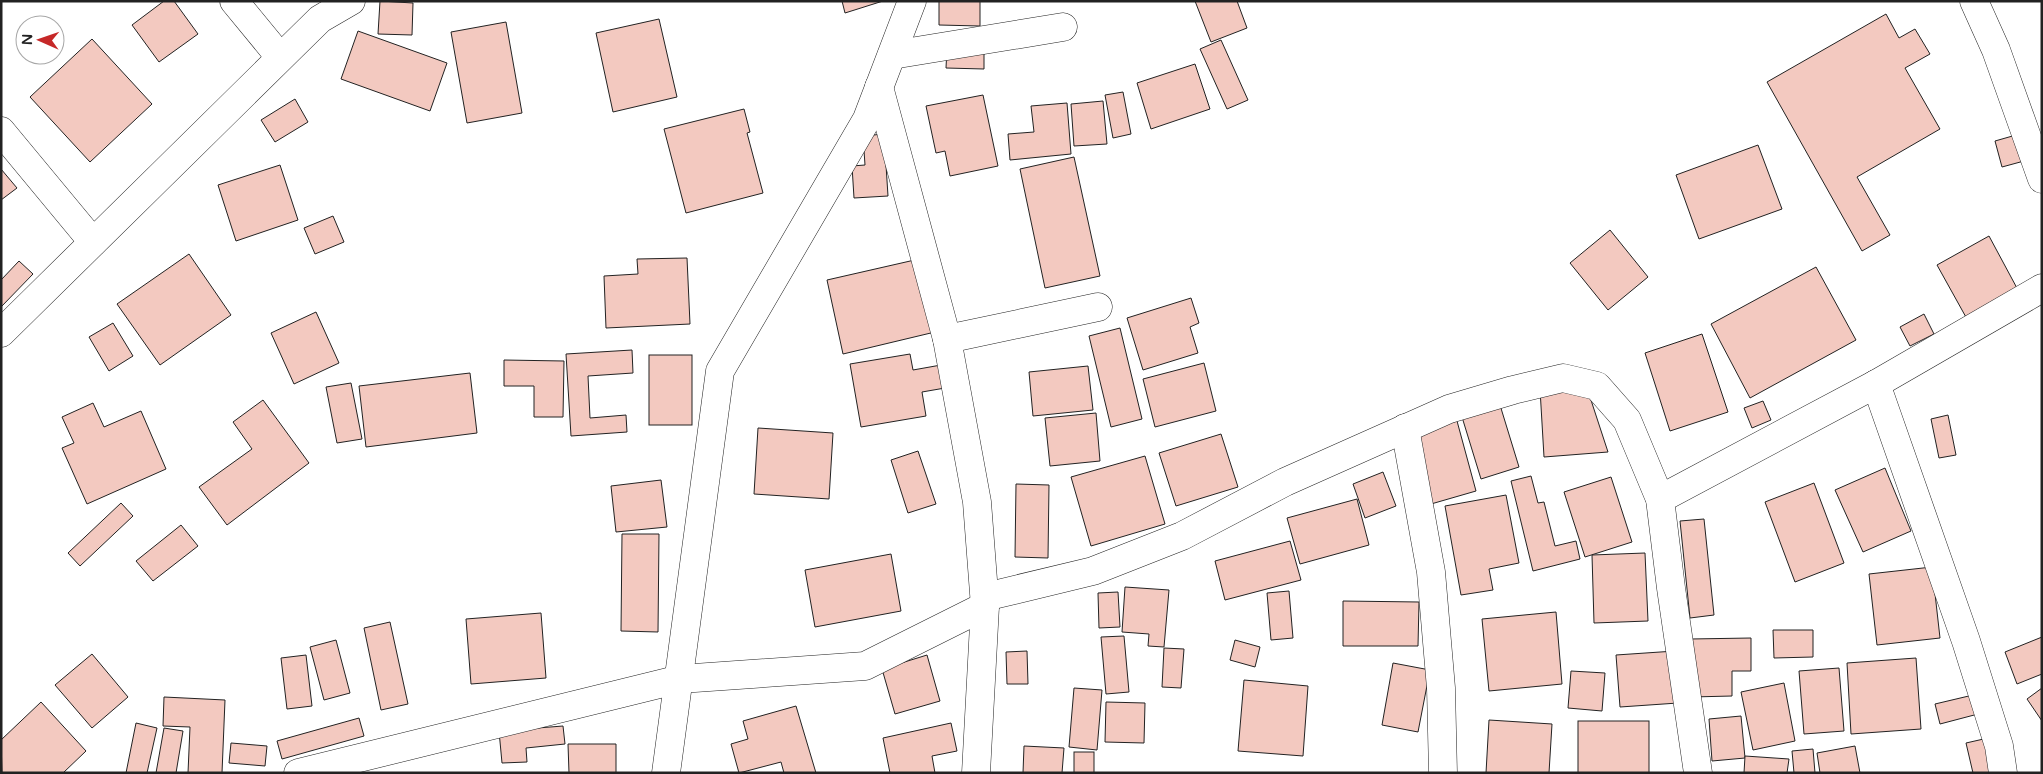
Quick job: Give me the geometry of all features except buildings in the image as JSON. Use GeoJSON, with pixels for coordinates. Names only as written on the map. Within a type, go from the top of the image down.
{"type":"FeatureCollection","features":[{"type":"Feature","properties":{"kind":"street"},"geometry":{"type":"LineString","coordinates":[[234,1],[280,57]]}},
{"type":"Feature","properties":{"kind":"street"},"geometry":{"type":"LineString","coordinates":[[1,333],[320,19],[351,1]]}},
{"type":"Feature","properties":{"kind":"street"},"geometry":{"type":"LineString","coordinates":[[666,773],[720,371],[867,119],[912,1]]}},
{"type":"Feature","properties":{"kind":"street"},"geometry":{"type":"LineString","coordinates":[[1974,1],[1996,50],[2042,179]]}},
{"type":"Feature","properties":{"kind":"street"},"geometry":{"type":"LineString","coordinates":[[892,55],[1063,27]]}},
{"type":"Feature","properties":{"kind":"street"},"geometry":{"type":"LineString","coordinates":[[879,87],[947,339],[977,502],[985,602],[976,773]]}},
{"type":"Feature","properties":{"kind":"street"},"geometry":{"type":"LineString","coordinates":[[1,131],[93,242]]}},
{"type":"Feature","properties":{"kind":"street"},"geometry":{"type":"LineString","coordinates":[[1660,499],[1876,384],[2042,288]]}},
{"type":"Feature","properties":{"kind":"street"},"geometry":{"type":"LineString","coordinates":[[947,339],[1098,307]]}},
{"type":"Feature","properties":{"kind":"street"},"geometry":{"type":"LineString","coordinates":[[298,773],[680,679],[865,666],[985,602],[1093,571],[1182,536],[1285,482],[1448,409],[1563,378],[1597,386],[1627,420],[1660,499],[1698,773]]}},
{"type":"Feature","properties":{"kind":"street"},"geometry":{"type":"LineString","coordinates":[[1876,384],[1966,641],[1999,746],[2003,773]]}},
{"type":"Feature","properties":{"kind":"street"},"geometry":{"type":"LineString","coordinates":[[1405,428],[1431,572],[1441,688],[1443,773]]}}]}
